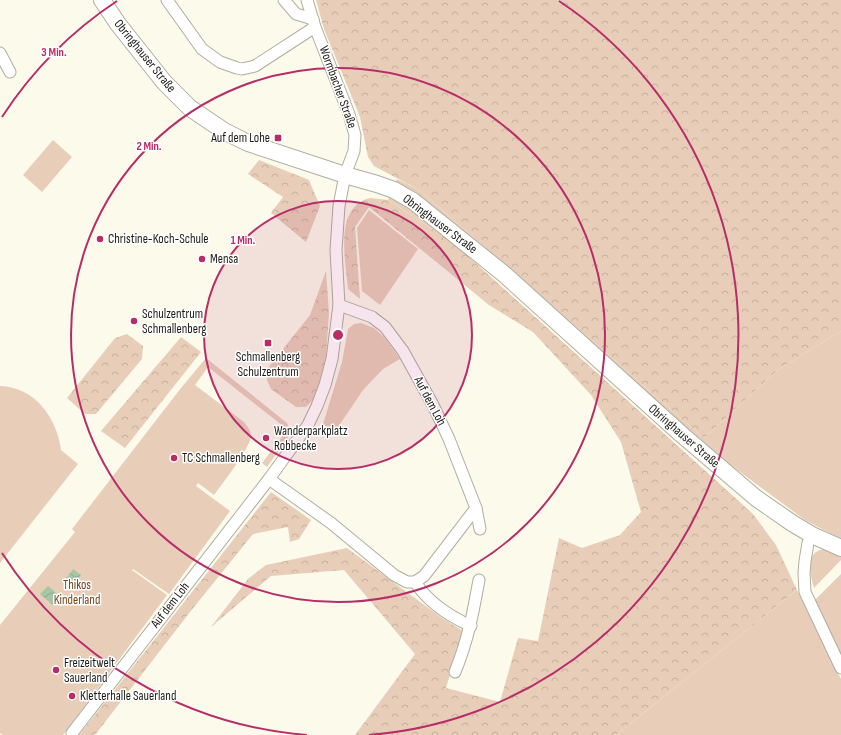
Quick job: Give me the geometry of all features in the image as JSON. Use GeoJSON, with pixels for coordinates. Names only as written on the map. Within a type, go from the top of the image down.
{"type":"FeatureCollection","features":[{"type":"Feature","properties":{"kind":"street","name":"Obringhauser Straße"},"geometry":{"type":"LineString","coordinates":[[102,0],[118,24],[159,77],[190,108],[224,131],[248,143],[345,175],[375,183],[394,190],[413,201],[429,212],[504,274],[681,434],[756,498],[812,535],[841,548]]}},
{"type":"Feature","properties":{"kind":"street"},"geometry":{"type":"LineString","coordinates":[[167,0],[202,49],[220,62],[242,69],[255,66],[314,23],[296,14],[284,0]]}},
{"type":"Feature","properties":{"kind":"street","name":"Wormbacher Straße"},"geometry":{"type":"LineString","coordinates":[[308,0],[314,23],[349,114],[355,135],[354,151],[345,175]]}},
{"type":"Feature","properties":{"kind":"street"},"geometry":{"type":"LineString","coordinates":[[0,54],[10,72]]}},
{"type":"Feature","properties":{"kind":"street","name":"Auf dem Loh"},"geometry":{"type":"LineString","coordinates":[[72,732],[269,479],[308,425],[325,385],[332,359],[339,305],[336,230],[345,175]]}},
{"type":"Feature","properties":{"kind":"street","name":"Auf dem Loh"},"geometry":{"type":"LineString","coordinates":[[339,305],[372,316],[384,327],[403,351],[450,439],[476,508],[480,529]]}},
{"type":"Feature","properties":{"kind":"street"},"geometry":{"type":"LineString","coordinates":[[269,479],[331,523],[394,575],[407,582],[415,582],[424,576],[476,508]]}},
{"type":"Feature","properties":{"kind":"street"},"geometry":{"type":"LineString","coordinates":[[812,535],[808,543],[805,561],[804,581],[806,592],[841,668]]}},
{"type":"Feature","properties":{"kind":"street"},"geometry":{"type":"LineString","coordinates":[[455,672],[464,650],[479,580]]}},
{"type":"Feature","properties":{"kind":"street"},"geometry":{"type":"LineString","coordinates":[[415,582],[420,590],[442,610],[470,626]]}},
{"type":"Feature","properties":{"kind":"green space"},"geometry":{"type":"Polygon","coordinates":[[[316,0],[841,0],[841,331],[778,370],[704,438],[419,190],[374,166],[368,157],[360,117],[324,29],[316,0]]]}},
{"type":"Feature","properties":{"kind":"green space"},"geometry":{"type":"Polygon","coordinates":[[[53,140],[72,157],[42,192],[23,175],[53,140]]]}},
{"type":"Feature","properties":{"kind":"green space"},"geometry":{"type":"Polygon","coordinates":[[[259,160],[309,180],[320,206],[306,242],[271,213],[283,197],[248,174],[259,160]]]}},
{"type":"Feature","properties":{"kind":"green space"},"geometry":{"type":"Polygon","coordinates":[[[397,179],[419,190],[704,438],[778,370],[841,331],[841,539],[805,520],[701,443],[451,241],[388,200],[397,179]]]}},
{"type":"Feature","properties":{"kind":"green space"},"geometry":{"type":"Polygon","coordinates":[[[370,198],[388,200],[451,241],[753,514],[776,545],[797,590],[616,735],[355,735],[415,654],[344,570],[271,576],[211,627],[248,579],[266,565],[347,548],[442,618],[463,631],[446,688],[500,702],[518,638],[538,641],[559,538],[582,548],[620,535],[641,512],[621,442],[591,395],[533,332],[489,305],[369,207],[355,227],[360,299],[348,289],[344,251],[346,224],[351,212],[358,203],[370,198]]]}},
{"type":"Feature","properties":{"kind":"green space"},"geometry":{"type":"Polygon","coordinates":[[[369,210],[418,249],[380,305],[362,291],[357,228],[369,210]]]}},
{"type":"Feature","properties":{"kind":"green space"},"geometry":{"type":"Polygon","coordinates":[[[326,271],[329,313],[326,356],[316,397],[306,407],[296,407],[271,389],[267,380],[268,368],[310,315],[326,271]]]}},
{"type":"Feature","properties":{"kind":"green space"},"geometry":{"type":"Polygon","coordinates":[[[361,323],[374,328],[384,337],[400,359],[383,369],[363,390],[334,433],[323,424],[342,362],[348,329],[354,324],[361,323]]]}},
{"type":"Feature","properties":{"kind":"green space"},"geometry":{"type":"Polygon","coordinates":[[[127,334],[143,346],[142,359],[96,414],[85,414],[67,398],[115,338],[127,334]]]}},
{"type":"Feature","properties":{"kind":"green space"},"geometry":{"type":"Polygon","coordinates":[[[181,337],[201,352],[125,448],[101,431],[181,337]]]}},
{"type":"Feature","properties":{"kind":"green space","name":"Thikos Kinderland"},"geometry":{"type":"Polygon","coordinates":[[[206,358],[287,423],[290,429],[288,438],[267,467],[262,463],[285,433],[283,426],[208,367],[195,385],[244,422],[249,428],[251,434],[250,441],[241,457],[214,495],[198,483],[196,486],[230,511],[169,594],[133,569],[132,570],[167,595],[63,735],[3,735],[0,733],[0,625],[75,532],[72,529],[206,358]]]}},
{"type":"Feature","properties":{"kind":"green space"},"geometry":{"type":"Polygon","coordinates":[[[0,386],[13,388],[24,392],[34,398],[42,406],[55,427],[61,450],[78,464],[0,563],[0,386]]]}},
{"type":"Feature","properties":{"kind":"green space"},"geometry":{"type":"Polygon","coordinates":[[[271,492],[311,520],[299,539],[290,542],[288,527],[253,534],[190,612],[95,735],[79,735],[271,492]]]}},
{"type":"Feature","properties":{"kind":"green space"},"geometry":{"type":"Polygon","coordinates":[[[825,549],[841,557],[841,560],[814,588],[810,570],[811,559],[818,551],[825,549]]]}},
{"type":"Feature","properties":{"kind":"green space"},"geometry":{"type":"Polygon","coordinates":[[[841,574],[841,655],[815,600],[841,574]]]}},
{"type":"Feature","properties":{"kind":"green space"},"geometry":{"type":"Polygon","coordinates":[[[797,590],[841,679],[841,735],[616,735],[797,590]]]}},
{"type":"Feature","properties":{"kind":"water"},"geometry":{"type":"Polygon","coordinates":[[[73,569],[81,575],[74,586],[65,580],[73,569]]]}},
{"type":"Feature","properties":{"kind":"water"},"geometry":{"type":"Polygon","coordinates":[[[48,586],[61,597],[54,606],[40,594],[48,586]]]}},
{"type":"Feature","properties":{"kind":"place","name":"Auf dem Lohe"},"geometry":{"type":"Point","coordinates":[278,138]}},
{"type":"Feature","properties":{"kind":"place","name":"Christine-Koch-Schule"},"geometry":{"type":"Point","coordinates":[100,239]}},
{"type":"Feature","properties":{"kind":"place","name":"Mensa"},"geometry":{"type":"Point","coordinates":[202,259]}},
{"type":"Feature","properties":{"kind":"place","name":"Schulzentrum Schmallenberg"},"geometry":{"type":"Point","coordinates":[134,321]}},
{"type":"Feature","properties":{"kind":"place","name":"Schmallenberg Schulzentrum"},"geometry":{"type":"Point","coordinates":[268,343]}},
{"type":"Feature","properties":{"kind":"place","name":"Wanderparkplatz Robbecke"},"geometry":{"type":"Point","coordinates":[266,438]}},
{"type":"Feature","properties":{"kind":"place","name":"TC Schmallenberg"},"geometry":{"type":"Point","coordinates":[174,458]}},
{"type":"Feature","properties":{"kind":"place","name":"Freizeitwelt Sauerland"},"geometry":{"type":"Point","coordinates":[56,670]}},
{"type":"Feature","properties":{"kind":"place","name":"Kletterhalle Sauerland"},"geometry":{"type":"Point","coordinates":[72,696]}}]}
